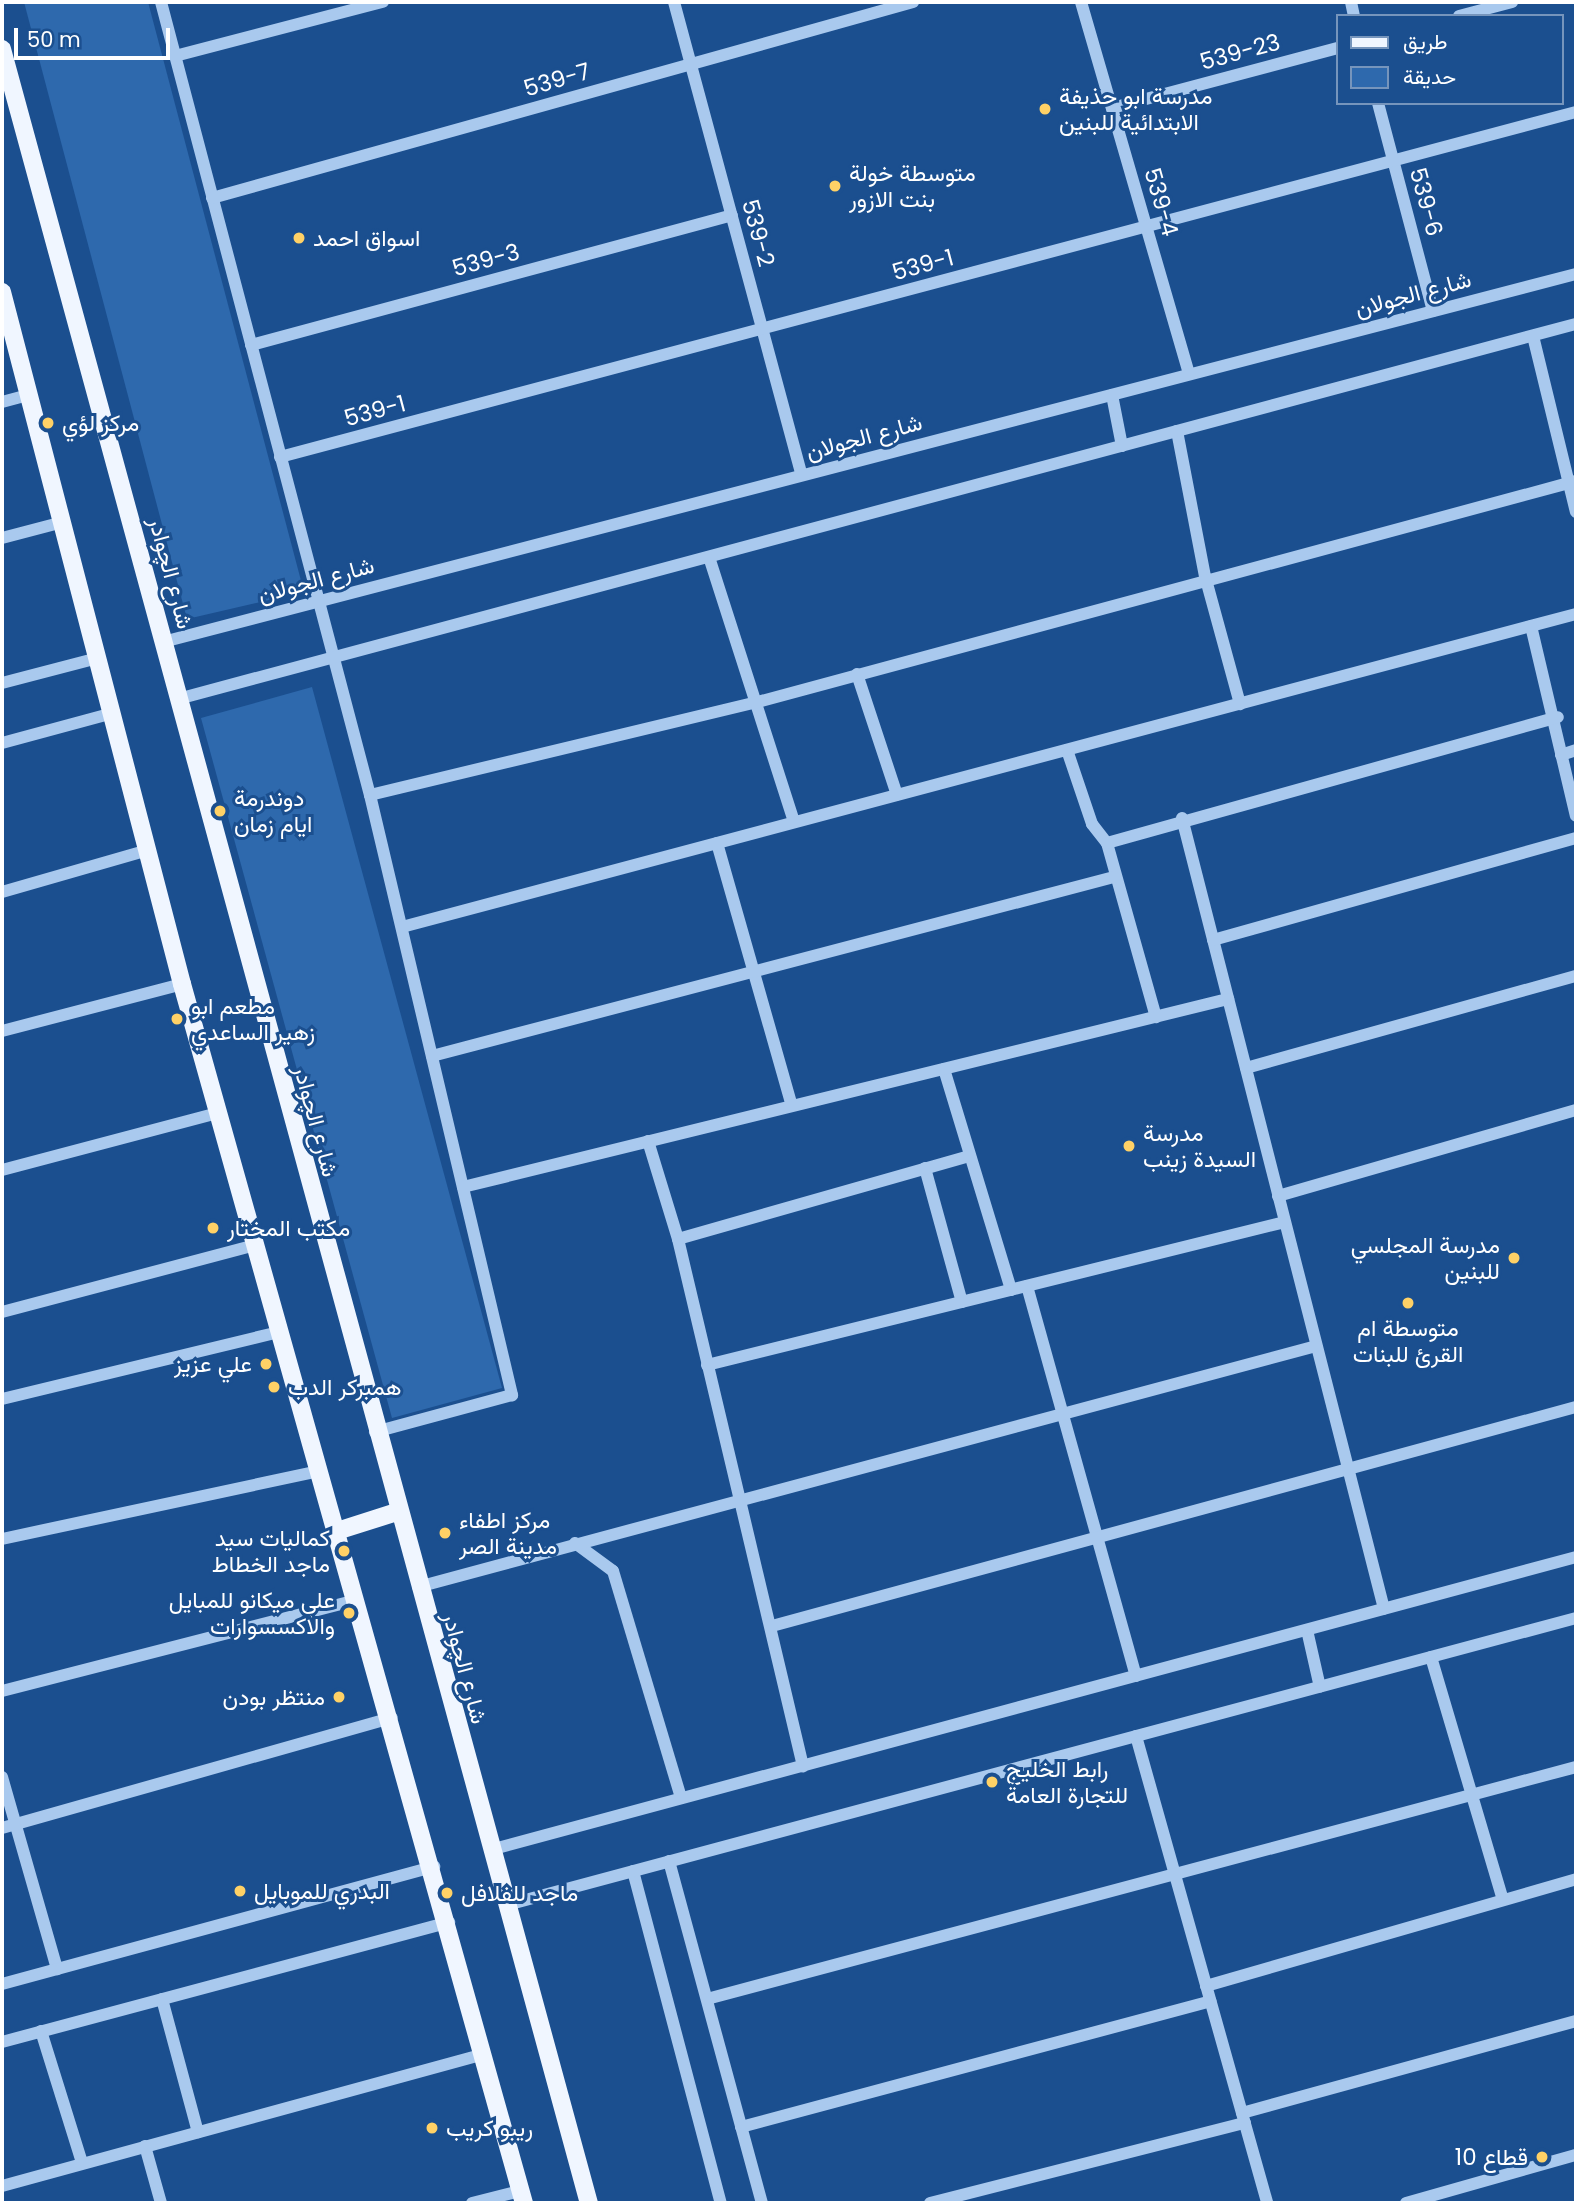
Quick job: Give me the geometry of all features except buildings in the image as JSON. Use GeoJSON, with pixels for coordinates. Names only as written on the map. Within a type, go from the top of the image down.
{"type":"FeatureCollection","features":[{"type":"Feature","properties":{"kind":"main road","name":"شارع الچوادر"},"geometry":{"type":"LineString","coordinates":[[2,50],[375,1432],[589,2203]]}},
{"type":"Feature","properties":{"kind":"main road"},"geometry":{"type":"LineString","coordinates":[[2,292],[217,1113],[434,1867],[522,2197]]}},
{"type":"Feature","properties":{"kind":"main road"},"geometry":{"type":"LineString","coordinates":[[337,1531],[397,1512]]}},
{"type":"Feature","properties":{"kind":"street"},"geometry":{"type":"LineString","coordinates":[[161,2],[370,795],[512,1395],[375,1432]]}},
{"type":"Feature","properties":{"kind":"street"},"geometry":{"type":"LineString","coordinates":[[175,56],[383,2]]}},
{"type":"Feature","properties":{"kind":"street","name":"539-2"},"geometry":{"type":"LineString","coordinates":[[674,2],[802,475]]}},
{"type":"Feature","properties":{"kind":"street","name":"539-7"},"geometry":{"type":"LineString","coordinates":[[212,198],[913,2]]}},
{"type":"Feature","properties":{"kind":"street","name":"539-4"},"geometry":{"type":"LineString","coordinates":[[1081,2],[1189,374]]}},
{"type":"Feature","properties":{"kind":"street"},"geometry":{"type":"LineString","coordinates":[[1467,14],[1512,2]]}},
{"type":"Feature","properties":{"kind":"street","name":"539-23"},"geometry":{"type":"LineString","coordinates":[[1112,108],[1336,49]]}},
{"type":"Feature","properties":{"kind":"street","name":"539-6"},"geometry":{"type":"LineString","coordinates":[[1379,105],[1433,311]]}},
{"type":"Feature","properties":{"kind":"street","name":"539-1"},"geometry":{"type":"LineString","coordinates":[[280,457],[1576,112]]}},
{"type":"Feature","properties":{"kind":"street","name":"539-3"},"geometry":{"type":"LineString","coordinates":[[251,345],[732,215]]}},
{"type":"Feature","properties":{"kind":"street","name":"شارع الجولان"},"geometry":{"type":"LineString","coordinates":[[163,642],[1576,274]]}},
{"type":"Feature","properties":{"kind":"street"},"geometry":{"type":"LineString","coordinates":[[178,699],[1576,324]]}},
{"type":"Feature","properties":{"kind":"street"},"geometry":{"type":"LineString","coordinates":[[1533,336],[1572,482],[1576,512]]}},
{"type":"Feature","properties":{"kind":"street"},"geometry":{"type":"LineString","coordinates":[[2,402],[28,395]]}},
{"type":"Feature","properties":{"kind":"street"},"geometry":{"type":"LineString","coordinates":[[1112,395],[1122,446]]}},
{"type":"Feature","properties":{"kind":"street"},"geometry":{"type":"LineString","coordinates":[[1177,431],[1205,576],[1240,704]]}},
{"type":"Feature","properties":{"kind":"street"},"geometry":{"type":"LineString","coordinates":[[370,795],[754,703],[1205,576],[1572,482]]}},
{"type":"Feature","properties":{"kind":"street"},"geometry":{"type":"LineString","coordinates":[[2,538],[63,522]]}},
{"type":"Feature","properties":{"kind":"street"},"geometry":{"type":"LineString","coordinates":[[709,556],[794,822]]}},
{"type":"Feature","properties":{"kind":"street"},"geometry":{"type":"LineString","coordinates":[[402,927],[1576,614]]}},
{"type":"Feature","properties":{"kind":"street"},"geometry":{"type":"LineString","coordinates":[[1531,626],[1558,717],[1562,755],[1576,816]]}},
{"type":"Feature","properties":{"kind":"street"},"geometry":{"type":"LineString","coordinates":[[2,683],[98,658]]}},
{"type":"Feature","properties":{"kind":"street"},"geometry":{"type":"LineString","coordinates":[[857,674],[897,795]]}},
{"type":"Feature","properties":{"kind":"street"},"geometry":{"type":"LineString","coordinates":[[2,743],[113,713]]}},
{"type":"Feature","properties":{"kind":"street"},"geometry":{"type":"LineString","coordinates":[[1107,843],[1182,818],[1558,717]]}},
{"type":"Feature","properties":{"kind":"street"},"geometry":{"type":"LineString","coordinates":[[1067,750],[1092,824],[1107,843],[1156,1017]]}},
{"type":"Feature","properties":{"kind":"street"},"geometry":{"type":"LineString","coordinates":[[1562,755],[1576,751]]}},
{"type":"Feature","properties":{"kind":"street"},"geometry":{"type":"LineString","coordinates":[[1182,818],[1384,1609]]}},
{"type":"Feature","properties":{"kind":"street"},"geometry":{"type":"LineString","coordinates":[[1213,940],[1576,838]]}},
{"type":"Feature","properties":{"kind":"street"},"geometry":{"type":"LineString","coordinates":[[717,843],[792,1106]]}},
{"type":"Feature","properties":{"kind":"street"},"geometry":{"type":"LineString","coordinates":[[2,892],[148,850]]}},
{"type":"Feature","properties":{"kind":"street"},"geometry":{"type":"LineString","coordinates":[[432,1056],[756,974],[1115,877]]}},
{"type":"Feature","properties":{"kind":"street"},"geometry":{"type":"LineString","coordinates":[[1246,1068],[1576,976]]}},
{"type":"Feature","properties":{"kind":"street"},"geometry":{"type":"LineString","coordinates":[[2,1031],[182,984]]}},
{"type":"Feature","properties":{"kind":"street"},"geometry":{"type":"LineString","coordinates":[[463,1187],[1228,999]]}},
{"type":"Feature","properties":{"kind":"street"},"geometry":{"type":"LineString","coordinates":[[944,1069],[1011,1290]]}},
{"type":"Feature","properties":{"kind":"street"},"geometry":{"type":"LineString","coordinates":[[1278,1196],[1576,1110]]}},
{"type":"Feature","properties":{"kind":"street"},"geometry":{"type":"LineString","coordinates":[[2,1170],[217,1113]]}},
{"type":"Feature","properties":{"kind":"street"},"geometry":{"type":"LineString","coordinates":[[648,1141],[678,1239],[772,1626],[803,1766]]}},
{"type":"Feature","properties":{"kind":"street"},"geometry":{"type":"LineString","coordinates":[[678,1239],[969,1156]]}},
{"type":"Feature","properties":{"kind":"street"},"geometry":{"type":"LineString","coordinates":[[925,1168],[962,1302]]}},
{"type":"Feature","properties":{"kind":"street"},"geometry":{"type":"LineString","coordinates":[[707,1365],[1285,1222]]}},
{"type":"Feature","properties":{"kind":"street"},"geometry":{"type":"LineString","coordinates":[[2,1312],[255,1245]]}},
{"type":"Feature","properties":{"kind":"street"},"geometry":{"type":"LineString","coordinates":[[1027,1286],[1136,1676]]}},
{"type":"Feature","properties":{"kind":"street"},"geometry":{"type":"LineString","coordinates":[[2,1399],[279,1332]]}},
{"type":"Feature","properties":{"kind":"street"},"geometry":{"type":"LineString","coordinates":[[418,1587],[1062,1411],[1316,1346]]}},
{"type":"Feature","properties":{"kind":"street"},"geometry":{"type":"LineString","coordinates":[[772,1626],[1098,1534],[1349,1472],[1576,1407]]}},
{"type":"Feature","properties":{"kind":"street"},"geometry":{"type":"LineString","coordinates":[[2,1539],[320,1471]]}},
{"type":"Feature","properties":{"kind":"street"},"geometry":{"type":"LineString","coordinates":[[575,1543],[612,1571],[681,1798]]}},
{"type":"Feature","properties":{"kind":"street"},"geometry":{"type":"LineString","coordinates":[[490,1850],[1576,1558]]}},
{"type":"Feature","properties":{"kind":"street"},"geometry":{"type":"LineString","coordinates":[[2,1691],[357,1600]]}},
{"type":"Feature","properties":{"kind":"street"},"geometry":{"type":"LineString","coordinates":[[507,1905],[1576,1618]]}},
{"type":"Feature","properties":{"kind":"street"},"geometry":{"type":"LineString","coordinates":[[1307,1630],[1320,1687]]}},
{"type":"Feature","properties":{"kind":"street"},"geometry":{"type":"LineString","coordinates":[[1431,1657],[1503,1900]]}},
{"type":"Feature","properties":{"kind":"street"},"geometry":{"type":"LineString","coordinates":[[2,1828],[392,1718]]}},
{"type":"Feature","properties":{"kind":"street"},"geometry":{"type":"LineString","coordinates":[[1136,1736],[1267,2203]]}},
{"type":"Feature","properties":{"kind":"street"},"geometry":{"type":"LineString","coordinates":[[707,1999],[1576,1767]]}},
{"type":"Feature","properties":{"kind":"street"},"geometry":{"type":"LineString","coordinates":[[2,1777],[57,1969]]}},
{"type":"Feature","properties":{"kind":"street"},"geometry":{"type":"LineString","coordinates":[[669,1861],[762,2203]]}},
{"type":"Feature","properties":{"kind":"street"},"geometry":{"type":"LineString","coordinates":[[2,1984],[434,1867]]}},
{"type":"Feature","properties":{"kind":"street"},"geometry":{"type":"LineString","coordinates":[[633,1871],[721,2203]]}},
{"type":"Feature","properties":{"kind":"street"},"geometry":{"type":"LineString","coordinates":[[1206,1986],[1576,1879]]}},
{"type":"Feature","properties":{"kind":"street"},"geometry":{"type":"LineString","coordinates":[[2,2042],[449,1923]]}},
{"type":"Feature","properties":{"kind":"street"},"geometry":{"type":"LineString","coordinates":[[162,1999],[198,2132]]}},
{"type":"Feature","properties":{"kind":"street"},"geometry":{"type":"LineString","coordinates":[[741,2127],[1210,2001]]}},
{"type":"Feature","properties":{"kind":"street"},"geometry":{"type":"LineString","coordinates":[[930,2203],[1243,2118],[1576,2021]]}},
{"type":"Feature","properties":{"kind":"street"},"geometry":{"type":"LineString","coordinates":[[41,2031],[82,2163]]}},
{"type":"Feature","properties":{"kind":"street"},"geometry":{"type":"LineString","coordinates":[[2,2186],[484,2054]]}},
{"type":"Feature","properties":{"kind":"street"},"geometry":{"type":"LineString","coordinates":[[145,2146],[161,2203]]}},
{"type":"Feature","properties":{"kind":"street"},"geometry":{"type":"LineString","coordinates":[[1406,2203],[1576,2155]]}},
{"type":"Feature","properties":{"kind":"street"},"geometry":{"type":"LineString","coordinates":[[472,2203],[522,2197]]}},
{"type":"Feature","properties":{"kind":"green space"},"geometry":{"type":"Polygon","coordinates":[[[24,2],[148,2],[304,592],[187,619],[24,2]]]}},
{"type":"Feature","properties":{"kind":"green space"},"geometry":{"type":"Polygon","coordinates":[[[312,687],[502,1388],[392,1418],[201,718],[312,687]]]}},
{"type":"Feature","properties":{"kind":"place","name":"مدرسة ابو حذيفة الابتدائية للبنين"},"geometry":{"type":"Point","coordinates":[1045,109]}},
{"type":"Feature","properties":{"kind":"place","name":"متوسطة خولة بنت الازور"},"geometry":{"type":"Point","coordinates":[835,186]}},
{"type":"Feature","properties":{"kind":"place","name":"اسواق احمد"},"geometry":{"type":"Point","coordinates":[299,238]}},
{"type":"Feature","properties":{"kind":"place","name":"مركز لؤي"},"geometry":{"type":"Point","coordinates":[48,423]}},
{"type":"Feature","properties":{"kind":"place","name":"دوندرمة ايام زمان"},"geometry":{"type":"Point","coordinates":[220,811]}},
{"type":"Feature","properties":{"kind":"place","name":"مطعم ابو زهير الساعدي"},"geometry":{"type":"Point","coordinates":[177,1019]}},
{"type":"Feature","properties":{"kind":"place","name":"مدرسة السيدة زينب"},"geometry":{"type":"Point","coordinates":[1129,1146]}},
{"type":"Feature","properties":{"kind":"place","name":"مكتب المختار"},"geometry":{"type":"Point","coordinates":[213,1228]}},
{"type":"Feature","properties":{"kind":"place","name":"مدرسة المجلسي للبنين"},"geometry":{"type":"Point","coordinates":[1514,1258]}},
{"type":"Feature","properties":{"kind":"place","name":"متوسطة ام القرئ للبنات"},"geometry":{"type":"Point","coordinates":[1408,1303]}},
{"type":"Feature","properties":{"kind":"place","name":"علي عزيز"},"geometry":{"type":"Point","coordinates":[266,1364]}},
{"type":"Feature","properties":{"kind":"place","name":"همبركر الدب"},"geometry":{"type":"Point","coordinates":[274,1387]}},
{"type":"Feature","properties":{"kind":"place","name":"مركز اطفاء مدينة الصر"},"geometry":{"type":"Point","coordinates":[445,1533]}},
{"type":"Feature","properties":{"kind":"place","name":"كماليات سيد ماجد الخطاط"},"geometry":{"type":"Point","coordinates":[344,1551]}},
{"type":"Feature","properties":{"kind":"place","name":"علي ميكانو للمبايل والاكسسوارات"},"geometry":{"type":"Point","coordinates":[349,1613]}},
{"type":"Feature","properties":{"kind":"place","name":"منتظر بودن"},"geometry":{"type":"Point","coordinates":[339,1697]}},
{"type":"Feature","properties":{"kind":"place","name":"رابط الخليج للتجارة العامة"},"geometry":{"type":"Point","coordinates":[992,1782]}},
{"type":"Feature","properties":{"kind":"place","name":"البدري للموبايل"},"geometry":{"type":"Point","coordinates":[240,1891]}},
{"type":"Feature","properties":{"kind":"place","name":"ماجد للفلافل"},"geometry":{"type":"Point","coordinates":[447,1893]}},
{"type":"Feature","properties":{"kind":"place","name":"ريبو كريب"},"geometry":{"type":"Point","coordinates":[432,2128]}},
{"type":"Feature","properties":{"kind":"place","name":"قطاع 10"},"geometry":{"type":"Point","coordinates":[1542,2157]}}]}
